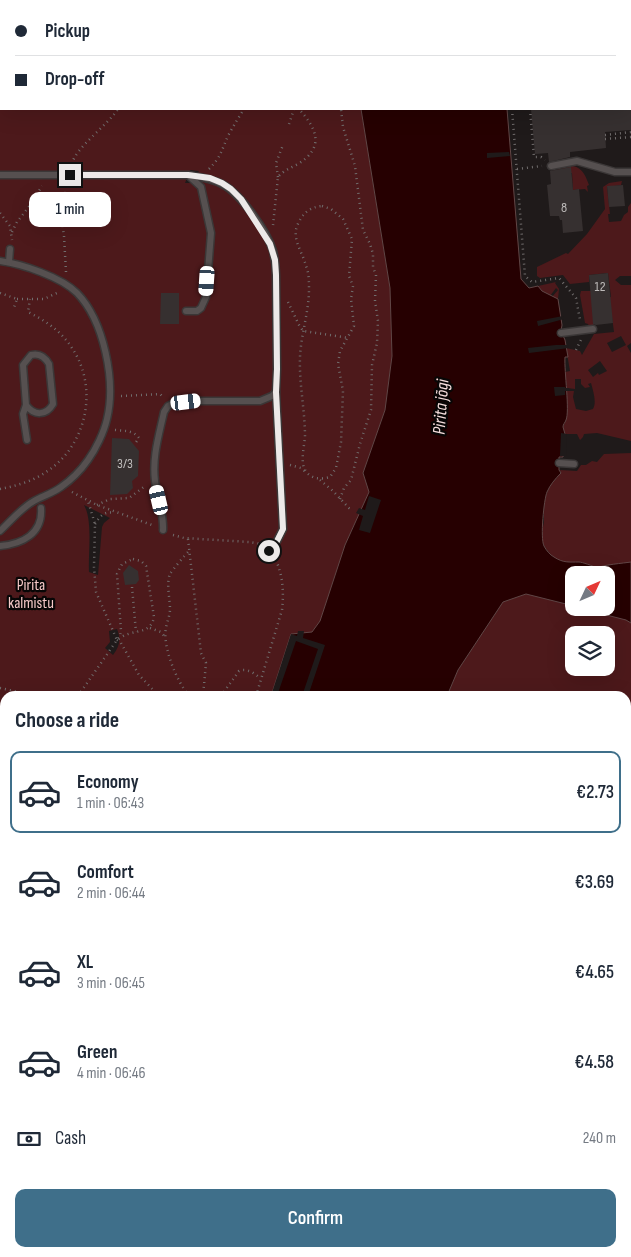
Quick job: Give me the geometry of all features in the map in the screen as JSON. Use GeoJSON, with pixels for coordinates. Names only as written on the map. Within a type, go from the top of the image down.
{"type":"FeatureCollection","features":[{"type":"Feature","properties":{"kind":"lane"},"geometry":{"type":"LineString","coordinates":[[551,166],[577,161],[615,172],[631,172]]}},
{"type":"Feature","properties":{"kind":"lane"},"geometry":{"type":"LineString","coordinates":[[0,175],[188,175],[210,178],[231,189],[251,213],[270,244],[275,260],[277,297],[276,392],[283,529],[269,551]]}},
{"type":"Feature","properties":{"kind":"lane"},"geometry":{"type":"LineString","coordinates":[[186,311],[197,311],[201,308],[206,297],[211,233],[201,187],[188,175]]}},
{"type":"Feature","properties":{"kind":"lane"},"geometry":{"type":"LineString","coordinates":[[9,262],[10,249]]}},
{"type":"Feature","properties":{"kind":"lane"},"geometry":{"type":"LineString","coordinates":[[0,261],[9,262],[35,271],[70,288],[84,302],[99,329],[107,364],[109,404],[104,430],[89,459],[61,487],[28,505],[0,532]]}},
{"type":"Feature","properties":{"kind":"lane"},"geometry":{"type":"LineString","coordinates":[[561,333],[593,330]]}},
{"type":"Feature","properties":{"kind":"lane"},"geometry":{"type":"LineString","coordinates":[[26,405],[32,411],[40,414],[48,411],[53,404],[49,364],[45,358],[38,355],[31,355],[23,365],[26,405],[23,414],[27,440]]}},
{"type":"Feature","properties":{"kind":"lane"},"geometry":{"type":"LineString","coordinates":[[163,530],[163,517],[155,483],[154,459],[164,412],[168,406],[199,400],[260,401],[272,396],[276,392]]}},
{"type":"Feature","properties":{"kind":"lane"},"geometry":{"type":"LineString","coordinates":[[559,463],[574,464]]}},
{"type":"Feature","properties":{"kind":"lane"},"geometry":{"type":"LineString","coordinates":[[0,546],[18,544],[28,538],[38,524],[41,508]]}},
{"type":"Feature","properties":{"kind":"path"},"geometry":{"type":"LineString","coordinates":[[0,213],[7,220],[12,232],[39,189],[72,160],[77,152],[112,119],[117,110]]}},
{"type":"Feature","properties":{"kind":"path"},"geometry":{"type":"LineString","coordinates":[[201,177],[216,162],[224,149],[229,134],[243,110]]}},
{"type":"Feature","properties":{"kind":"path"},"geometry":{"type":"LineString","coordinates":[[289,124],[294,110]]}},
{"type":"Feature","properties":{"kind":"path"},"geometry":{"type":"LineString","coordinates":[[278,176],[306,158],[313,150],[316,134],[311,122],[300,110]]}},
{"type":"Feature","properties":{"kind":"path"},"geometry":{"type":"LineString","coordinates":[[340,499],[344,488],[351,480],[370,410],[372,365],[377,343],[378,321],[375,301],[376,275],[373,267],[373,254],[363,230],[360,192],[355,166],[343,127],[341,110]]}},
{"type":"Feature","properties":{"kind":"path"},"geometry":{"type":"LineString","coordinates":[[512,110],[525,276],[532,282],[559,278],[576,298],[582,331],[582,337],[576,350]]}},
{"type":"Feature","properties":{"kind":"path"},"geometry":{"type":"LineString","coordinates":[[530,110],[534,157],[541,157],[551,166]]}},
{"type":"Feature","properties":{"kind":"path"},"geometry":{"type":"LineString","coordinates":[[605,135],[631,132]]}},
{"type":"Feature","properties":{"kind":"path"},"geometry":{"type":"LineString","coordinates":[[605,139],[631,138]]}},
{"type":"Feature","properties":{"kind":"path"},"geometry":{"type":"LineString","coordinates":[[270,244],[273,234],[278,176],[276,163],[283,145]]}},
{"type":"Feature","properties":{"kind":"path"},"geometry":{"type":"LineString","coordinates":[[70,288],[65,268],[61,214],[72,160]]}},
{"type":"Feature","properties":{"kind":"path"},"geometry":{"type":"LineString","coordinates":[[517,169],[551,166]]}},
{"type":"Feature","properties":{"kind":"path"},"geometry":{"type":"LineString","coordinates":[[310,475],[304,467],[305,436],[300,380],[309,280],[296,239],[297,227],[306,212],[313,207],[322,206],[331,209],[343,219],[352,238],[349,276],[353,286],[351,299],[354,326],[349,338],[340,351],[338,364],[343,391],[341,442],[336,468],[330,477],[320,480]]}},
{"type":"Feature","properties":{"kind":"path"},"geometry":{"type":"LineString","coordinates":[[0,293],[17,299],[44,299]]}},
{"type":"Feature","properties":{"kind":"path"},"geometry":{"type":"LineString","coordinates":[[277,297],[287,300],[303,331],[349,338]]}},
{"type":"Feature","properties":{"kind":"path"},"geometry":{"type":"LineString","coordinates":[[13,310],[17,299]]}},
{"type":"Feature","properties":{"kind":"path"},"geometry":{"type":"LineString","coordinates":[[122,396],[160,394]]}},
{"type":"Feature","properties":{"kind":"path"},"geometry":{"type":"LineString","coordinates":[[128,431],[134,432],[139,438],[134,445]]}},
{"type":"Feature","properties":{"kind":"path"},"geometry":{"type":"LineString","coordinates":[[280,464],[301,468],[320,480],[353,510]]}},
{"type":"Feature","properties":{"kind":"path"},"geometry":{"type":"LineString","coordinates":[[61,487],[97,505],[137,519],[179,538],[257,542],[269,551],[279,566],[284,596],[278,628],[257,691]]}},
{"type":"Feature","properties":{"kind":"path"},"geometry":{"type":"LineString","coordinates":[[97,505],[110,499],[129,498],[136,493]]}},
{"type":"Feature","properties":{"kind":"path"},"geometry":{"type":"LineString","coordinates":[[88,501],[95,524],[94,568],[96,592],[117,640],[121,643],[139,675],[154,691]]}},
{"type":"Feature","properties":{"kind":"path"},"geometry":{"type":"LineString","coordinates":[[95,524],[104,513],[118,513]]}},
{"type":"Feature","properties":{"kind":"path"},"geometry":{"type":"LineString","coordinates":[[188,539],[201,653],[202,659],[206,663],[203,691]]}},
{"type":"Feature","properties":{"kind":"path"},"geometry":{"type":"LineString","coordinates":[[185,691],[177,680],[166,638],[166,628],[170,612],[169,578],[171,572],[190,550]]}},
{"type":"Feature","properties":{"kind":"path"},"geometry":{"type":"LineString","coordinates":[[81,691],[120,636],[117,574],[122,564],[128,560],[138,559],[146,566],[154,617],[150,628]]}},
{"type":"Feature","properties":{"kind":"path"},"geometry":{"type":"LineString","coordinates":[[132,587],[136,632]]}},
{"type":"Feature","properties":{"kind":"path"},"geometry":{"type":"LineString","coordinates":[[117,640],[127,634],[150,628],[161,632],[166,638]]}},
{"type":"Feature","properties":{"kind":"path"},"geometry":{"type":"LineString","coordinates":[[225,691],[239,671],[251,671],[260,678]]}},
{"type":"Feature","properties":{"kind":"path"},"geometry":{"type":"LineString","coordinates":[[0,688],[14,691]]}},
{"type":"Feature","properties":{"kind":"green space","name":"Pirita kalmistu"},"geometry":{"type":"Polygon","coordinates":[[[0,110],[361,110],[390,288],[392,356],[385,410],[363,473],[369,492],[345,545],[320,622],[312,632],[308,691],[0,691],[0,110]],[[190,170],[185,183],[190,183],[199,171],[190,170]],[[84,505],[89,528],[89,572],[98,575],[102,527],[110,518],[84,505]],[[117,629],[109,631],[110,642],[105,648],[113,655],[119,642],[117,629]]]}},
{"type":"Feature","properties":{"kind":"green space"},"geometry":{"type":"Polygon","coordinates":[[[573,166],[582,171],[585,176],[589,185],[587,186],[588,192],[585,189],[573,190],[572,173],[550,174],[553,171],[573,166]]]}},
{"type":"Feature","properties":{"kind":"green space"},"geometry":{"type":"Polygon","coordinates":[[[622,181],[621,185],[607,187],[609,222],[621,221],[628,212],[628,207],[631,203],[631,276],[620,276],[615,280],[621,285],[631,285],[631,343],[627,346],[631,353],[631,441],[597,433],[584,434],[580,440],[577,434],[565,434],[563,427],[566,420],[566,391],[574,391],[573,397],[576,409],[586,411],[593,409],[595,403],[591,383],[588,384],[590,387],[585,388],[581,384],[581,379],[575,379],[575,389],[567,388],[565,372],[570,371],[566,348],[580,351],[582,355],[594,334],[614,332],[612,317],[593,319],[594,327],[590,328],[585,323],[580,295],[581,291],[591,291],[592,299],[611,297],[608,273],[589,275],[589,282],[570,284],[563,275],[540,278],[537,276],[537,267],[566,253],[568,254],[587,234],[605,209],[603,187],[609,183],[622,181]],[[621,336],[607,343],[612,352],[626,345],[621,336]],[[600,361],[588,370],[593,377],[598,373],[599,375],[607,371],[600,361]]]}},
{"type":"Feature","properties":{"kind":"green space"},"geometry":{"type":"Polygon","coordinates":[[[556,282],[559,289],[558,299],[552,297],[558,290],[556,288],[550,296],[538,286],[556,282]]]}},
{"type":"Feature","properties":{"kind":"green space"},"geometry":{"type":"Polygon","coordinates":[[[631,453],[631,570],[615,569],[615,566],[593,566],[580,562],[565,563],[546,549],[543,541],[546,496],[551,485],[561,473],[560,470],[577,471],[581,465],[586,465],[592,461],[597,462],[604,454],[631,453]]]}},
{"type":"Feature","properties":{"kind":"green space"},"geometry":{"type":"Polygon","coordinates":[[[526,594],[565,604],[565,616],[611,616],[627,620],[631,623],[631,691],[449,691],[458,670],[503,602],[526,594]]]}},
{"type":"Feature","properties":{"kind":"water","name":"Pirita jõgi"},"geometry":{"type":"Polygon","coordinates":[[[361,110],[507,110],[521,279],[529,288],[538,286],[542,291],[558,299],[562,325],[561,331],[565,340],[568,357],[565,357],[567,415],[563,426],[565,434],[563,457],[559,457],[559,470],[561,473],[551,484],[547,492],[543,519],[543,542],[545,548],[557,559],[580,562],[592,566],[565,566],[565,604],[526,594],[503,602],[458,670],[449,691],[273,691],[291,634],[312,632],[320,621],[345,545],[369,492],[363,473],[385,410],[392,356],[390,288],[361,110]]]}},
{"type":"Feature","properties":{"kind":"water"},"geometry":{"type":"Polygon","coordinates":[[[631,562],[631,623],[610,616],[615,616],[615,566],[604,566],[631,562]]]}},
{"type":"Feature","properties":{"kind":"pier"},"geometry":{"type":"Polygon","coordinates":[[[509,152],[510,156],[487,158],[487,153],[509,152]]]}},
{"type":"Feature","properties":{"kind":"pier"},"geometry":{"type":"Polygon","coordinates":[[[563,316],[564,319],[538,326],[537,321],[563,316]]]}},
{"type":"Feature","properties":{"kind":"pier"},"geometry":{"type":"Polygon","coordinates":[[[568,345],[569,348],[529,353],[528,348],[568,345]]]}},
{"type":"Feature","properties":{"kind":"pier"},"geometry":{"type":"Polygon","coordinates":[[[554,387],[569,388],[569,391],[565,391],[565,395],[555,396],[554,387]]]}},
{"type":"Feature","properties":{"kind":"pier"},"geometry":{"type":"Polygon","coordinates":[[[561,433],[567,434],[566,456],[560,456],[561,433]]]}},
{"type":"Feature","properties":{"kind":"pier"},"geometry":{"type":"Polygon","coordinates":[[[369,496],[381,500],[370,533],[359,530],[363,516],[356,513],[359,508],[365,510],[369,496]]]}},
{"type":"Feature","properties":{"kind":"pier"},"geometry":{"type":"Polygon","coordinates":[[[298,631],[304,631],[303,638],[325,645],[310,691],[304,691],[318,649],[296,641],[279,691],[273,691],[291,634],[297,636],[298,631]]]}},
{"type":"Feature","properties":{"kind":"building"},"geometry":{"type":"Polygon","coordinates":[[[531,110],[631,110],[631,130],[605,132],[606,148],[570,152],[570,157],[549,162],[548,153],[535,154],[531,110]]]}},
{"type":"Feature","properties":{"kind":"building"},"geometry":{"type":"Polygon","coordinates":[[[571,167],[573,190],[579,189],[583,231],[563,233],[562,220],[560,220],[559,216],[550,216],[547,185],[551,184],[550,171],[571,167]]]}},
{"type":"Feature","properties":{"kind":"building"},"geometry":{"type":"Polygon","coordinates":[[[623,185],[625,206],[609,207],[607,186],[623,185]]]}},
{"type":"Feature","properties":{"kind":"building"},"geometry":{"type":"Polygon","coordinates":[[[608,273],[613,323],[596,325],[593,324],[589,275],[608,273]]]}},
{"type":"Feature","properties":{"kind":"building"},"geometry":{"type":"Polygon","coordinates":[[[161,293],[179,293],[179,324],[160,324],[161,293]]]}},
{"type":"Feature","properties":{"kind":"building"},"geometry":{"type":"Polygon","coordinates":[[[112,438],[129,439],[139,451],[138,476],[132,481],[133,488],[127,494],[110,495],[112,438]]]}},
{"type":"Feature","properties":{"kind":"building"},"geometry":{"type":"Polygon","coordinates":[[[129,565],[138,571],[139,580],[136,584],[125,585],[123,573],[129,565]]]}},
{"type":"Feature","properties":{"kind":"route"},"geometry":{"type":"LineString","coordinates":[[70,175],[188,175],[210,178],[231,189],[241,199],[270,244],[274,252],[276,275],[276,392],[283,529],[269,551]]}}]}
